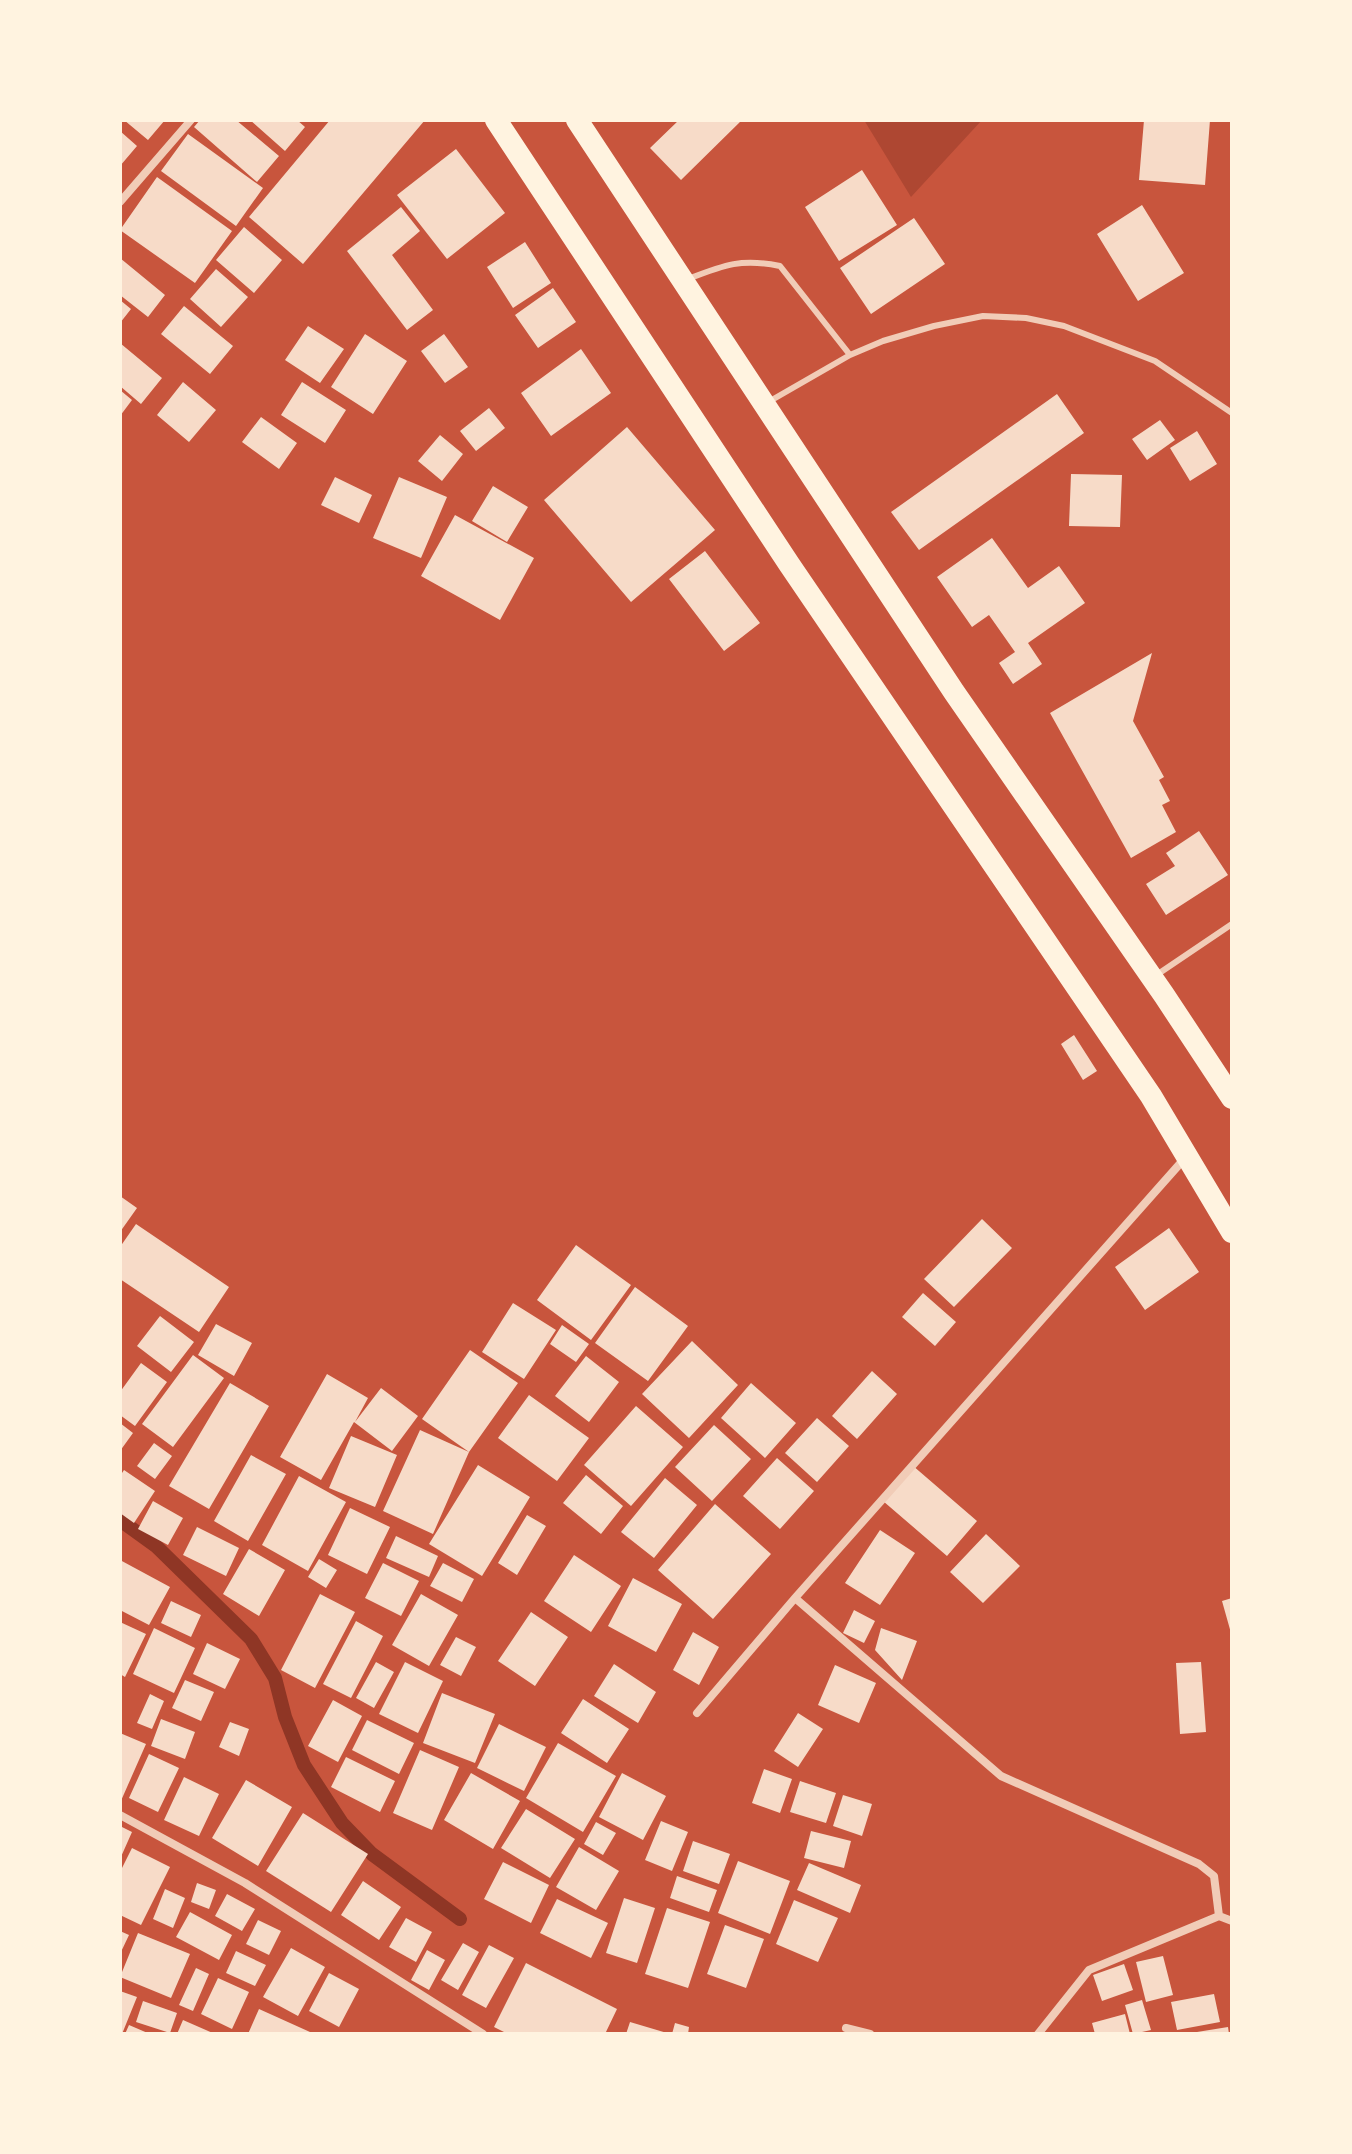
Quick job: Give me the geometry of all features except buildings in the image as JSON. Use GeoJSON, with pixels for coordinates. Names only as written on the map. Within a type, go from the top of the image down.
{"type":"FeatureCollection","features":[{"type":"Feature","properties":{"kind":"highway"},"geometry":{"type":"LineString","coordinates":[[496,120],[798,577],[1151,1096],[1232,1232]]}},
{"type":"Feature","properties":{"kind":"highway"},"geometry":{"type":"LineString","coordinates":[[577,120],[954,692],[1232,1098]]}},
{"type":"Feature","properties":{"kind":"street"},"geometry":{"type":"LineString","coordinates":[[120,202],[191,120]]}},
{"type":"Feature","properties":{"kind":"street"},"geometry":{"type":"LineString","coordinates":[[697,1713],[1187,1156]]}},
{"type":"Feature","properties":{"kind":"street"},"geometry":{"type":"LineString","coordinates":[[795,1598],[1001,1776],[1199,1864],[1214,1876],[1219,1916]]}},
{"type":"Feature","properties":{"kind":"street"},"geometry":{"type":"LineString","coordinates":[[120,1815],[245,1883],[483,2034]]}},
{"type":"Feature","properties":{"kind":"street"},"geometry":{"type":"LineString","coordinates":[[1038,2034],[1089,1970],[1219,1916],[1232,1921]]}},
{"type":"Feature","properties":{"kind":"street"},"geometry":{"type":"LineString","coordinates":[[846,2028],[870,2034]]}},
{"type":"Feature","properties":{"kind":"lane"},"geometry":{"type":"LineString","coordinates":[[683,281],[718,267],[752,261],[780,266],[850,355]]}},
{"type":"Feature","properties":{"kind":"lane"},"geometry":{"type":"LineString","coordinates":[[764,405],[794,385],[883,341],[983,316],[1026,318],[1064,326],[1155,361],[1232,413]]}},
{"type":"Feature","properties":{"kind":"lane"},"geometry":{"type":"LineString","coordinates":[[1152,978],[1232,924]]}},
{"type":"Feature","properties":{"kind":"shaded area"},"geometry":{"type":"Polygon","coordinates":[[[864,120],[982,120],[911,197],[864,120]]]}},
{"type":"Feature","properties":{"kind":"waterway"},"geometry":{"type":"LineString","coordinates":[[120,1520],[156,1546],[251,1639],[275,1678],[285,1717],[304,1765],[342,1823],[372,1854],[460,1919]]}}]}
